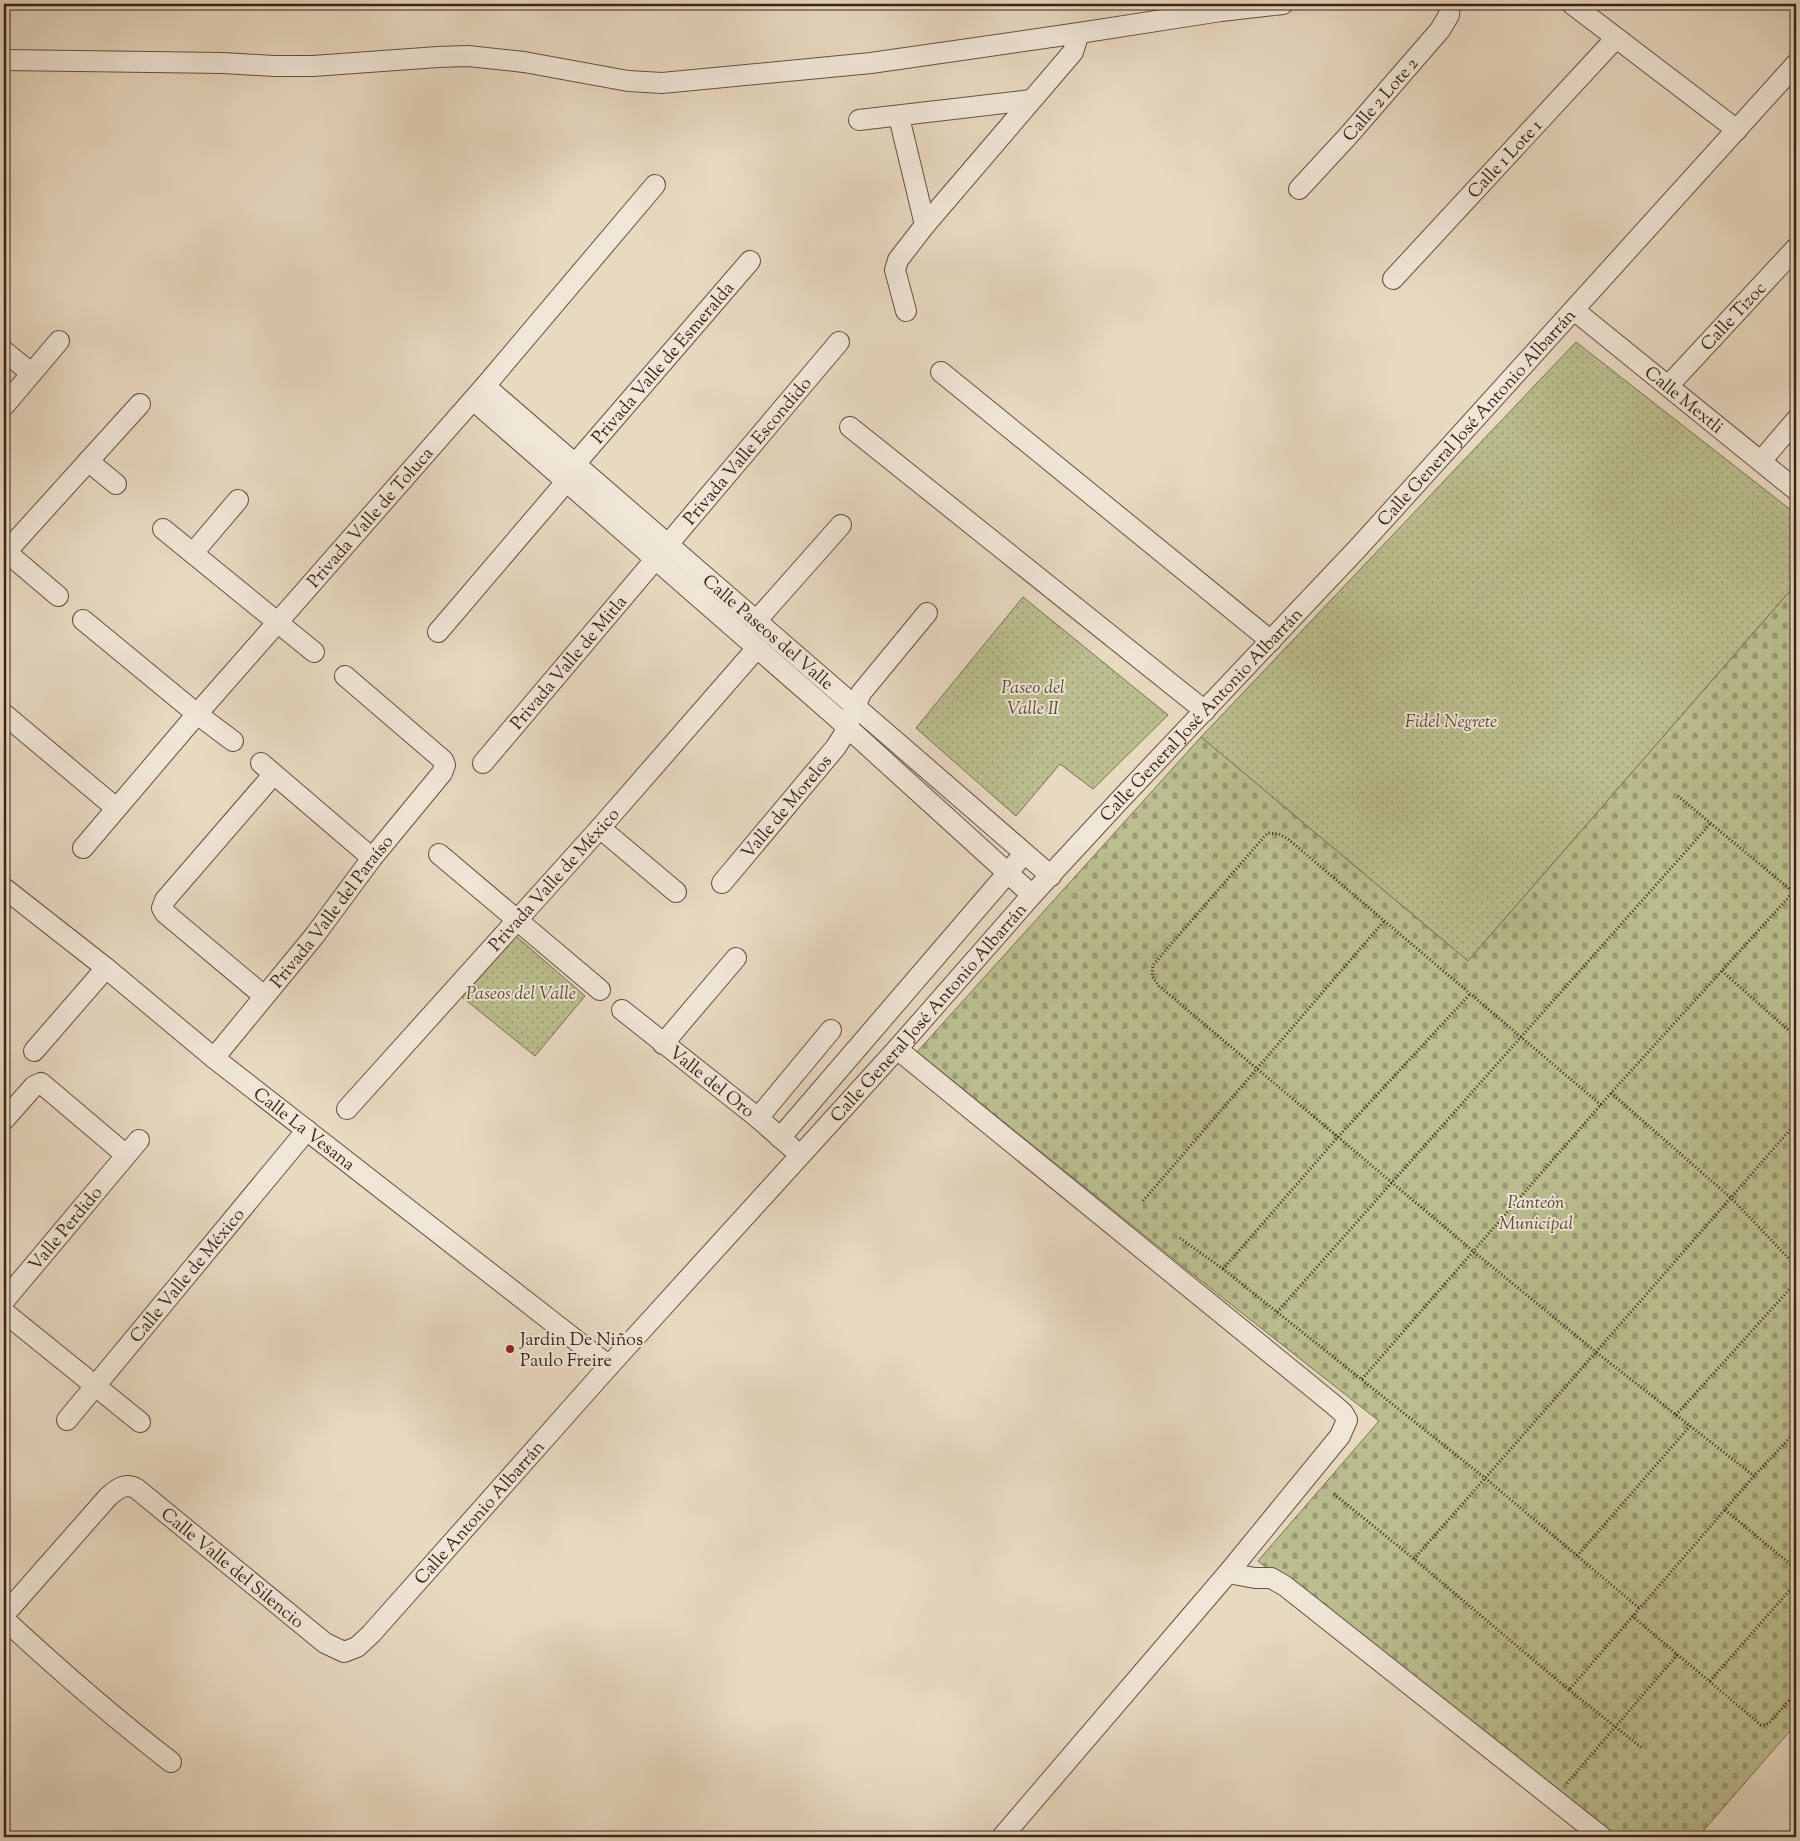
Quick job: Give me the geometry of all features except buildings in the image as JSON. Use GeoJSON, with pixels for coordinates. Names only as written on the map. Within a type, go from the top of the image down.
{"type":"FeatureCollection","features":[{"type":"Feature","properties":{"kind":"street"},"geometry":{"type":"LineString","coordinates":[[4,60],[313,66],[468,56],[524,62],[628,81],[662,83],[871,62],[1221,11],[1282,4]]}},
{"type":"Feature","properties":{"kind":"street","name":"Calle 2 Lote 2"},"geometry":{"type":"LineString","coordinates":[[1299,189],[1440,30],[1449,15],[1450,4]]}},
{"type":"Feature","properties":{"kind":"street"},"geometry":{"type":"LineString","coordinates":[[1572,4],[1737,130]]}},
{"type":"Feature","properties":{"kind":"street"},"geometry":{"type":"LineString","coordinates":[[906,311],[895,270],[896,265],[925,225],[1073,52],[1079,33]]}},
{"type":"Feature","properties":{"kind":"street","name":"Calle 1 Lote 1"},"geometry":{"type":"LineString","coordinates":[[1393,279],[1616,38]]}},
{"type":"Feature","properties":{"kind":"street","name":"Calle General José Antonio Albarrán"},"geometry":{"type":"LineString","coordinates":[[609,1366],[897,1049],[1032,896],[1118,802],[1358,548],[1796,64]]}},
{"type":"Feature","properties":{"kind":"street"},"geometry":{"type":"LineString","coordinates":[[860,120],[899,117],[1031,100]]}},
{"type":"Feature","properties":{"kind":"street"},"geometry":{"type":"LineString","coordinates":[[899,117],[925,225]]}},
{"type":"Feature","properties":{"kind":"street","name":"Privada Valle de Toluca"},"geometry":{"type":"LineString","coordinates":[[83,848],[197,714],[479,393],[655,185]]}},
{"type":"Feature","properties":{"kind":"street","name":"Calle Tizoc"},"geometry":{"type":"LineString","coordinates":[[1669,385],[1796,248]]}},
{"type":"Feature","properties":{"kind":"street","name":"Privada Valle de Esmeralda"},"geometry":{"type":"LineString","coordinates":[[438,632],[750,261]]}},
{"type":"Feature","properties":{"kind":"street","name":"Calle Mextli"},"geometry":{"type":"LineString","coordinates":[[1574,310],[1669,385],[1796,490]]}},
{"type":"Feature","properties":{"kind":"street"},"geometry":{"type":"LineString","coordinates":[[4,406],[59,341]]}},
{"type":"Feature","properties":{"kind":"street","name":"Privada Valle Escondido"},"geometry":{"type":"LineString","coordinates":[[661,553],[840,342]]}},
{"type":"Feature","properties":{"kind":"street"},"geometry":{"type":"LineString","coordinates":[[4,351],[31,373]]}},
{"type":"Feature","properties":{"kind":"street"},"geometry":{"type":"LineString","coordinates":[[941,372],[1271,641]]}},
{"type":"Feature","properties":{"kind":"street","name":"Calle Paseos del Valle"},"geometry":{"type":"LineString","coordinates":[[479,393],[661,553],[757,648],[1008,872],[1032,896]]}},
{"type":"Feature","properties":{"kind":"street"},"geometry":{"type":"LineString","coordinates":[[58,596],[5,551],[140,404]]}},
{"type":"Feature","properties":{"kind":"street"},"geometry":{"type":"LineString","coordinates":[[1762,461],[1796,420]]}},
{"type":"Feature","properties":{"kind":"street"},"geometry":{"type":"LineString","coordinates":[[850,427],[1205,710]]}},
{"type":"Feature","properties":{"kind":"street"},"geometry":{"type":"LineString","coordinates":[[88,462],[116,484]]}},
{"type":"Feature","properties":{"kind":"street"},"geometry":{"type":"LineString","coordinates":[[193,554],[238,500]]}},
{"type":"Feature","properties":{"kind":"street"},"geometry":{"type":"LineString","coordinates":[[756,621],[841,525]]}},
{"type":"Feature","properties":{"kind":"street"},"geometry":{"type":"LineString","coordinates":[[163,529],[314,652]]}},
{"type":"Feature","properties":{"kind":"street","name":"Calle Paseos del Valle"},"geometry":{"type":"LineString","coordinates":[[661,553],[756,621],[1052,876]]}},
{"type":"Feature","properties":{"kind":"street","name":"Privada Valle de Mitla"},"geometry":{"type":"LineString","coordinates":[[483,763],[661,553]]}},
{"type":"Feature","properties":{"kind":"street","name":"Valle de Morelos"},"geometry":{"type":"LineString","coordinates":[[722,883],[836,746],[847,728],[861,693],[927,613]]}},
{"type":"Feature","properties":{"kind":"street"},"geometry":{"type":"LineString","coordinates":[[83,620],[197,714],[233,741]]}},
{"type":"Feature","properties":{"kind":"street","name":"Privada Valle de México"},"geometry":{"type":"LineString","coordinates":[[347,1109],[600,828],[757,648]]}},
{"type":"Feature","properties":{"kind":"street","name":"Privada Valle del Paraíso"},"geometry":{"type":"LineString","coordinates":[[214,1058],[333,912],[372,858],[442,772],[445,764],[443,760],[345,676]]}},
{"type":"Feature","properties":{"kind":"street"},"geometry":{"type":"LineString","coordinates":[[4,714],[116,808]]}},
{"type":"Feature","properties":{"kind":"street"},"geometry":{"type":"LineString","coordinates":[[264,996],[165,913],[162,908],[165,900],[267,769],[372,858]]}},
{"type":"Feature","properties":{"kind":"street"},"geometry":{"type":"LineString","coordinates":[[600,828],[676,892]]}},
{"type":"Feature","properties":{"kind":"street"},"geometry":{"type":"LineString","coordinates":[[780,1138],[1024,852]]}},
{"type":"Feature","properties":{"kind":"street"},"geometry":{"type":"LineString","coordinates":[[439,854],[600,990]]}},
{"type":"Feature","properties":{"kind":"street","name":"Calle La Vesana"},"geometry":{"type":"LineString","coordinates":[[4,888],[106,968],[214,1058],[609,1366]]}},
{"type":"Feature","properties":{"kind":"street"},"geometry":{"type":"LineString","coordinates":[[663,1044],[736,958]]}},
{"type":"Feature","properties":{"kind":"street"},"geometry":{"type":"LineString","coordinates":[[34,1051],[106,968]]}},
{"type":"Feature","properties":{"kind":"street","name":"Valle del Oro"},"geometry":{"type":"LineString","coordinates":[[622,1010],[758,1118],[800,1155]]}},
{"type":"Feature","properties":{"kind":"street"},"geometry":{"type":"LineString","coordinates":[[758,1118],[831,1030]]}},
{"type":"Feature","properties":{"kind":"street"},"geometry":{"type":"LineString","coordinates":[[897,1049],[1327,1398],[1346,1416],[1347,1424],[1340,1436],[1228,1573],[1002,1837]]}},
{"type":"Feature","properties":{"kind":"street","name":"Valle Perdido"},"geometry":{"type":"LineString","coordinates":[[4,1120],[37,1084],[41,1083],[133,1148],[4,1301]]}},
{"type":"Feature","properties":{"kind":"street","name":"Calle Valle de México"},"geometry":{"type":"LineString","coordinates":[[67,1420],[307,1130]]}},
{"type":"Feature","properties":{"kind":"street"},"geometry":{"type":"LineString","coordinates":[[4,1312],[140,1422]]}},
{"type":"Feature","properties":{"kind":"street","name":"Calle Antonio Albarrán"},"geometry":{"type":"LineString","coordinates":[[344,1652],[357,1647],[371,1634],[609,1366]]}},
{"type":"Feature","properties":{"kind":"street","name":"Calle Valle del Silencio"},"geometry":{"type":"LineString","coordinates":[[4,1615],[108,1497],[120,1487],[130,1485],[137,1488],[325,1643],[344,1652]]}},
{"type":"Feature","properties":{"kind":"street"},"geometry":{"type":"LineString","coordinates":[[1228,1573],[1255,1578],[1271,1578],[1285,1586],[1602,1837]]}},
{"type":"Feature","properties":{"kind":"street"},"geometry":{"type":"LineString","coordinates":[[4,1620],[92,1699],[171,1762]]}},
{"type":"Feature","properties":{"kind":"path"},"geometry":{"type":"LineString","coordinates":[[1362,1379],[1611,1093],[1795,891],[1678,796]]}},
{"type":"Feature","properties":{"kind":"path"},"geometry":{"type":"LineString","coordinates":[[1277,1312],[1711,823]]}},
{"type":"Feature","properties":{"kind":"path"},"geometry":{"type":"LineString","coordinates":[[1601,1105],[1280,834],[1268,833],[1153,965],[1154,980],[1159,986],[1473,1251],[1596,1352],[1754,1476]]}},
{"type":"Feature","properties":{"kind":"path"},"geometry":{"type":"LineString","coordinates":[[1143,1201],[1384,922]]}},
{"type":"Feature","properties":{"kind":"path"},"geometry":{"type":"LineString","coordinates":[[1722,971],[1796,1037]]}},
{"type":"Feature","properties":{"kind":"path"},"geometry":{"type":"LineString","coordinates":[[1223,1269],[1338,1137],[1470,994]]}},
{"type":"Feature","properties":{"kind":"path"},"geometry":{"type":"LineString","coordinates":[[1611,1093],[1731,1198],[1796,1266]]}},
{"type":"Feature","properties":{"kind":"path"},"geometry":{"type":"LineString","coordinates":[[1414,1559],[1796,1123]]}},
{"type":"Feature","properties":{"kind":"path"},"geometry":{"type":"LineString","coordinates":[[1180,1238],[1223,1269],[1485,1478],[1639,1608]]}},
{"type":"Feature","properties":{"kind":"path"},"geometry":{"type":"LineString","coordinates":[[1676,1415],[1796,1282]]}},
{"type":"Feature","properties":{"kind":"path"},"geometry":{"type":"LineString","coordinates":[[1577,1556],[1690,1426]]}},
{"type":"Feature","properties":{"kind":"path"},"geometry":{"type":"LineString","coordinates":[[1569,1690],[1754,1476],[1796,1431]]}},
{"type":"Feature","properties":{"kind":"path"},"geometry":{"type":"LineString","coordinates":[[1334,1494],[1569,1690],[1642,1748]]}},
{"type":"Feature","properties":{"kind":"path"},"geometry":{"type":"LineString","coordinates":[[1725,1510],[1796,1569]]}},
{"type":"Feature","properties":{"kind":"path"},"geometry":{"type":"LineString","coordinates":[[1710,1681],[1796,1583]]}},
{"type":"Feature","properties":{"kind":"path"},"geometry":{"type":"LineString","coordinates":[[1632,1616],[1757,1721],[1765,1725],[1774,1719],[1796,1693]]}},
{"type":"Feature","properties":{"kind":"path"},"geometry":{"type":"LineString","coordinates":[[1567,1783],[1678,1654]]}},
{"type":"Feature","properties":{"kind":"green space","name":"Fidel Negrete"},"geometry":{"type":"Polygon","coordinates":[[[1576,342],[1796,514],[1796,584],[1468,961],[1201,737],[1576,342]]]}},
{"type":"Feature","properties":{"kind":"green space","name":"Panteón Municipal"},"geometry":{"type":"Polygon","coordinates":[[[1796,584],[1796,1724],[1698,1837],[1612,1837],[1435,1697],[1258,1561],[1379,1421],[1190,1272],[917,1052],[1201,737],[1468,961],[1796,584]]]}},
{"type":"Feature","properties":{"kind":"green space","name":"Paseo del Valle II"},"geometry":{"type":"Polygon","coordinates":[[[1023,597],[1168,715],[1093,789],[1060,764],[1016,816],[916,728],[1023,597]]]}},
{"type":"Feature","properties":{"kind":"green space","name":"Paseos del Valle"},"geometry":{"type":"Polygon","coordinates":[[[516,936],[585,996],[535,1056],[462,997],[516,936]]]}},
{"type":"Feature","properties":{"kind":"place","name":"Jardin De Niños Paulo Freire"},"geometry":{"type":"Point","coordinates":[510,1349]}}]}
